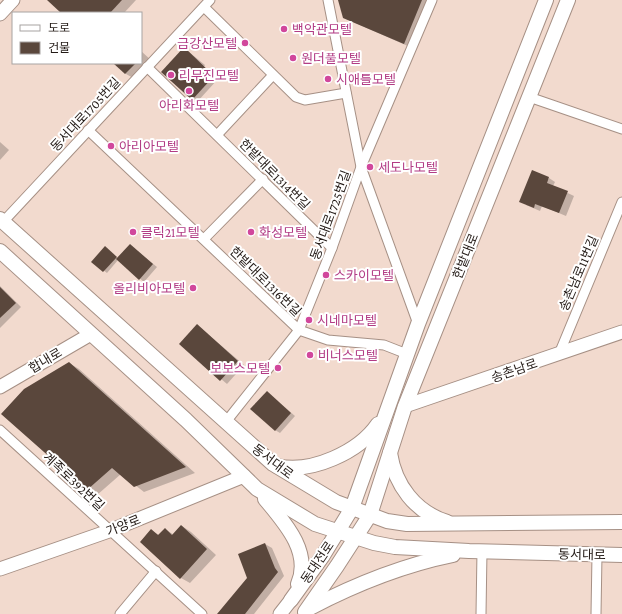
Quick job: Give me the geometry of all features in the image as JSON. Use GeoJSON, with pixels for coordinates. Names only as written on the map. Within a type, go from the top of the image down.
{"type":"FeatureCollection","features":[{"type":"Feature","properties":{"kind":"main road","name":"한밭대로"},"geometry":{"type":"LineString","coordinates":[[352,508],[383,417],[418,324],[545,0]]}},
{"type":"Feature","properties":{"kind":"main road","name":"한밭대로"},"geometry":{"type":"LineString","coordinates":[[370,515],[405,406],[568,0]]}},
{"type":"Feature","properties":{"kind":"main road","name":"동서대로"},"geometry":{"type":"LineString","coordinates":[[2,220],[225,423],[273,464],[321,495],[370,515],[395,523],[457,525],[622,522]]}},
{"type":"Feature","properties":{"kind":"main road","name":"동서대로"},"geometry":{"type":"LineString","coordinates":[[0,251],[186,420],[257,489],[308,520],[355,538],[395,547],[622,555]]}},
{"type":"Feature","properties":{"kind":"main road"},"geometry":{"type":"LineString","coordinates":[[273,464],[298,468],[328,460],[363,440],[375,430],[383,417]]}},
{"type":"Feature","properties":{"kind":"main road"},"geometry":{"type":"LineString","coordinates":[[390,453],[398,480],[412,500],[434,517],[457,525]]}},
{"type":"Feature","properties":{"kind":"main road"},"geometry":{"type":"LineString","coordinates":[[257,489],[289,530],[302,558],[301,574],[291,600]]}},
{"type":"Feature","properties":{"kind":"main road","name":"동대전로"},"geometry":{"type":"LineString","coordinates":[[291,600],[352,508]]}},
{"type":"Feature","properties":{"kind":"main road","name":"동대전로"},"geometry":{"type":"LineString","coordinates":[[304,613],[370,515]]}},
{"type":"Feature","properties":{"kind":"main road"},"geometry":{"type":"LineString","coordinates":[[304,613],[337,594],[421,564],[476,551]]}},
{"type":"Feature","properties":{"kind":"street"},"geometry":{"type":"LineString","coordinates":[[0,14],[13,0]]}},
{"type":"Feature","properties":{"kind":"street","name":"동서대로1705번길"},"geometry":{"type":"LineString","coordinates":[[2,220],[210,0]]}},
{"type":"Feature","properties":{"kind":"street"},"geometry":{"type":"LineString","coordinates":[[328,0],[362,167],[418,324]]}},
{"type":"Feature","properties":{"kind":"street","name":"동서대로1725번길"},"geometry":{"type":"LineString","coordinates":[[225,423],[299,330],[332,248],[362,167],[432,0]]}},
{"type":"Feature","properties":{"kind":"street"},"geometry":{"type":"LineString","coordinates":[[204,7],[301,100],[346,93]]}},
{"type":"Feature","properties":{"kind":"street","name":"한밭대로1314번길"},"geometry":{"type":"LineString","coordinates":[[147,67],[332,248]]}},
{"type":"Feature","properties":{"kind":"street"},"geometry":{"type":"LineString","coordinates":[[217,135],[273,74]]}},
{"type":"Feature","properties":{"kind":"street"},"geometry":{"type":"LineString","coordinates":[[529,97],[622,129]]}},
{"type":"Feature","properties":{"kind":"street","name":"한밭대로1316번길"},"geometry":{"type":"LineString","coordinates":[[88,130],[299,330],[328,340],[384,345],[407,354]]}},
{"type":"Feature","properties":{"kind":"street"},"geometry":{"type":"LineString","coordinates":[[204,239],[263,179]]}},
{"type":"Feature","properties":{"kind":"street","name":"송촌남로11번길"},"geometry":{"type":"LineString","coordinates":[[559,354],[622,202]]}},
{"type":"Feature","properties":{"kind":"street","name":"송촌남로"},"geometry":{"type":"LineString","coordinates":[[405,406],[622,332]]}},
{"type":"Feature","properties":{"kind":"street","name":"합내로"},"geometry":{"type":"LineString","coordinates":[[0,387],[91,334]]}},
{"type":"Feature","properties":{"kind":"street","name":"계족로392번길"},"geometry":{"type":"LineString","coordinates":[[0,430],[109,531],[156,571],[202,614]]}},
{"type":"Feature","properties":{"kind":"street","name":"가양로"},"geometry":{"type":"LineString","coordinates":[[0,569],[109,531],[244,476]]}},
{"type":"Feature","properties":{"kind":"street"},"geometry":{"type":"LineString","coordinates":[[476,551],[480,614]]}},
{"type":"Feature","properties":{"kind":"street"},"geometry":{"type":"LineString","coordinates":[[596,614],[597,555]]}},
{"type":"Feature","properties":{"kind":"street"},"geometry":{"type":"LineString","coordinates":[[120,614],[156,571]]}},
{"type":"Feature","properties":{"kind":"street","name":"동대전로"},"geometry":{"type":"LineString","coordinates":[[280,614],[291,600]]}},
{"type":"Feature","properties":{"kind":"building"},"geometry":{"type":"Polygon","coordinates":[[[47,0],[122,0],[111,12],[60,12],[47,0]]]}},
{"type":"Feature","properties":{"kind":"building"},"geometry":{"type":"Polygon","coordinates":[[[338,0],[422,0],[404,44],[343,18],[338,0]]]}},
{"type":"Feature","properties":{"kind":"building"},"geometry":{"type":"Polygon","coordinates":[[[184,47],[214,76],[192,100],[161,72],[184,47]]]}},
{"type":"Feature","properties":{"kind":"building"},"geometry":{"type":"Polygon","coordinates":[[[114,64],[135,64],[125,74],[114,64]]]}},
{"type":"Feature","properties":{"kind":"building"},"geometry":{"type":"Polygon","coordinates":[[[532,170],[549,177],[547,183],[568,191],[559,213],[535,204],[534,208],[519,202],[532,170]]]}},
{"type":"Feature","properties":{"kind":"building"},"geometry":{"type":"Polygon","coordinates":[[[130,244],[153,264],[139,280],[116,259],[130,244]]]}},
{"type":"Feature","properties":{"kind":"building"},"geometry":{"type":"Polygon","coordinates":[[[105,246],[117,257],[103,272],[91,262],[105,246]]]}},
{"type":"Feature","properties":{"kind":"building"},"geometry":{"type":"Polygon","coordinates":[[[0,287],[16,303],[0,318],[0,287]]]}},
{"type":"Feature","properties":{"kind":"building"},"geometry":{"type":"Polygon","coordinates":[[[197,324],[238,361],[220,381],[179,344],[197,324]]]}},
{"type":"Feature","properties":{"kind":"building"},"geometry":{"type":"Polygon","coordinates":[[[69,362],[186,467],[134,487],[112,468],[87,490],[1,414],[24,389],[69,362]]]}},
{"type":"Feature","properties":{"kind":"building"},"geometry":{"type":"Polygon","coordinates":[[[267,391],[291,413],[275,431],[250,409],[267,391]]]}},
{"type":"Feature","properties":{"kind":"building"},"geometry":{"type":"Polygon","coordinates":[[[181,525],[207,549],[180,579],[140,542],[151,529],[158,535],[165,528],[172,535],[181,525]]]}},
{"type":"Feature","properties":{"kind":"building"},"geometry":{"type":"Polygon","coordinates":[[[265,543],[278,572],[245,614],[217,614],[247,578],[238,554],[265,543]]]}},
{"type":"Feature","properties":{"kind":"place","name":"백악관모텔"},"geometry":{"type":"Point","coordinates":[284,29]}},
{"type":"Feature","properties":{"kind":"place","name":"금강산모텔"},"geometry":{"type":"Point","coordinates":[245,43]}},
{"type":"Feature","properties":{"kind":"place","name":"원더풀모텔"},"geometry":{"type":"Point","coordinates":[293,58]}},
{"type":"Feature","properties":{"kind":"place","name":"리무진모텔"},"geometry":{"type":"Point","coordinates":[171,75]}},
{"type":"Feature","properties":{"kind":"place","name":"시애틀모텔"},"geometry":{"type":"Point","coordinates":[328,79]}},
{"type":"Feature","properties":{"kind":"place","name":"아리화모텔"},"geometry":{"type":"Point","coordinates":[189,91]}},
{"type":"Feature","properties":{"kind":"place","name":"아리아모텔"},"geometry":{"type":"Point","coordinates":[111,146]}},
{"type":"Feature","properties":{"kind":"place","name":"세도나모텔"},"geometry":{"type":"Point","coordinates":[370,167]}},
{"type":"Feature","properties":{"kind":"place","name":"클릭21모텔"},"geometry":{"type":"Point","coordinates":[133,232]}},
{"type":"Feature","properties":{"kind":"place","name":"화성모텔"},"geometry":{"type":"Point","coordinates":[251,232]}},
{"type":"Feature","properties":{"kind":"place","name":"스카이모텔"},"geometry":{"type":"Point","coordinates":[326,275]}},
{"type":"Feature","properties":{"kind":"place","name":"올리비아모텔"},"geometry":{"type":"Point","coordinates":[193,288]}},
{"type":"Feature","properties":{"kind":"place","name":"시네마모텔"},"geometry":{"type":"Point","coordinates":[309,320]}},
{"type":"Feature","properties":{"kind":"place","name":"비너스모텔"},"geometry":{"type":"Point","coordinates":[310,355]}},
{"type":"Feature","properties":{"kind":"place","name":"보보스모텔"},"geometry":{"type":"Point","coordinates":[278,368]}}]}
